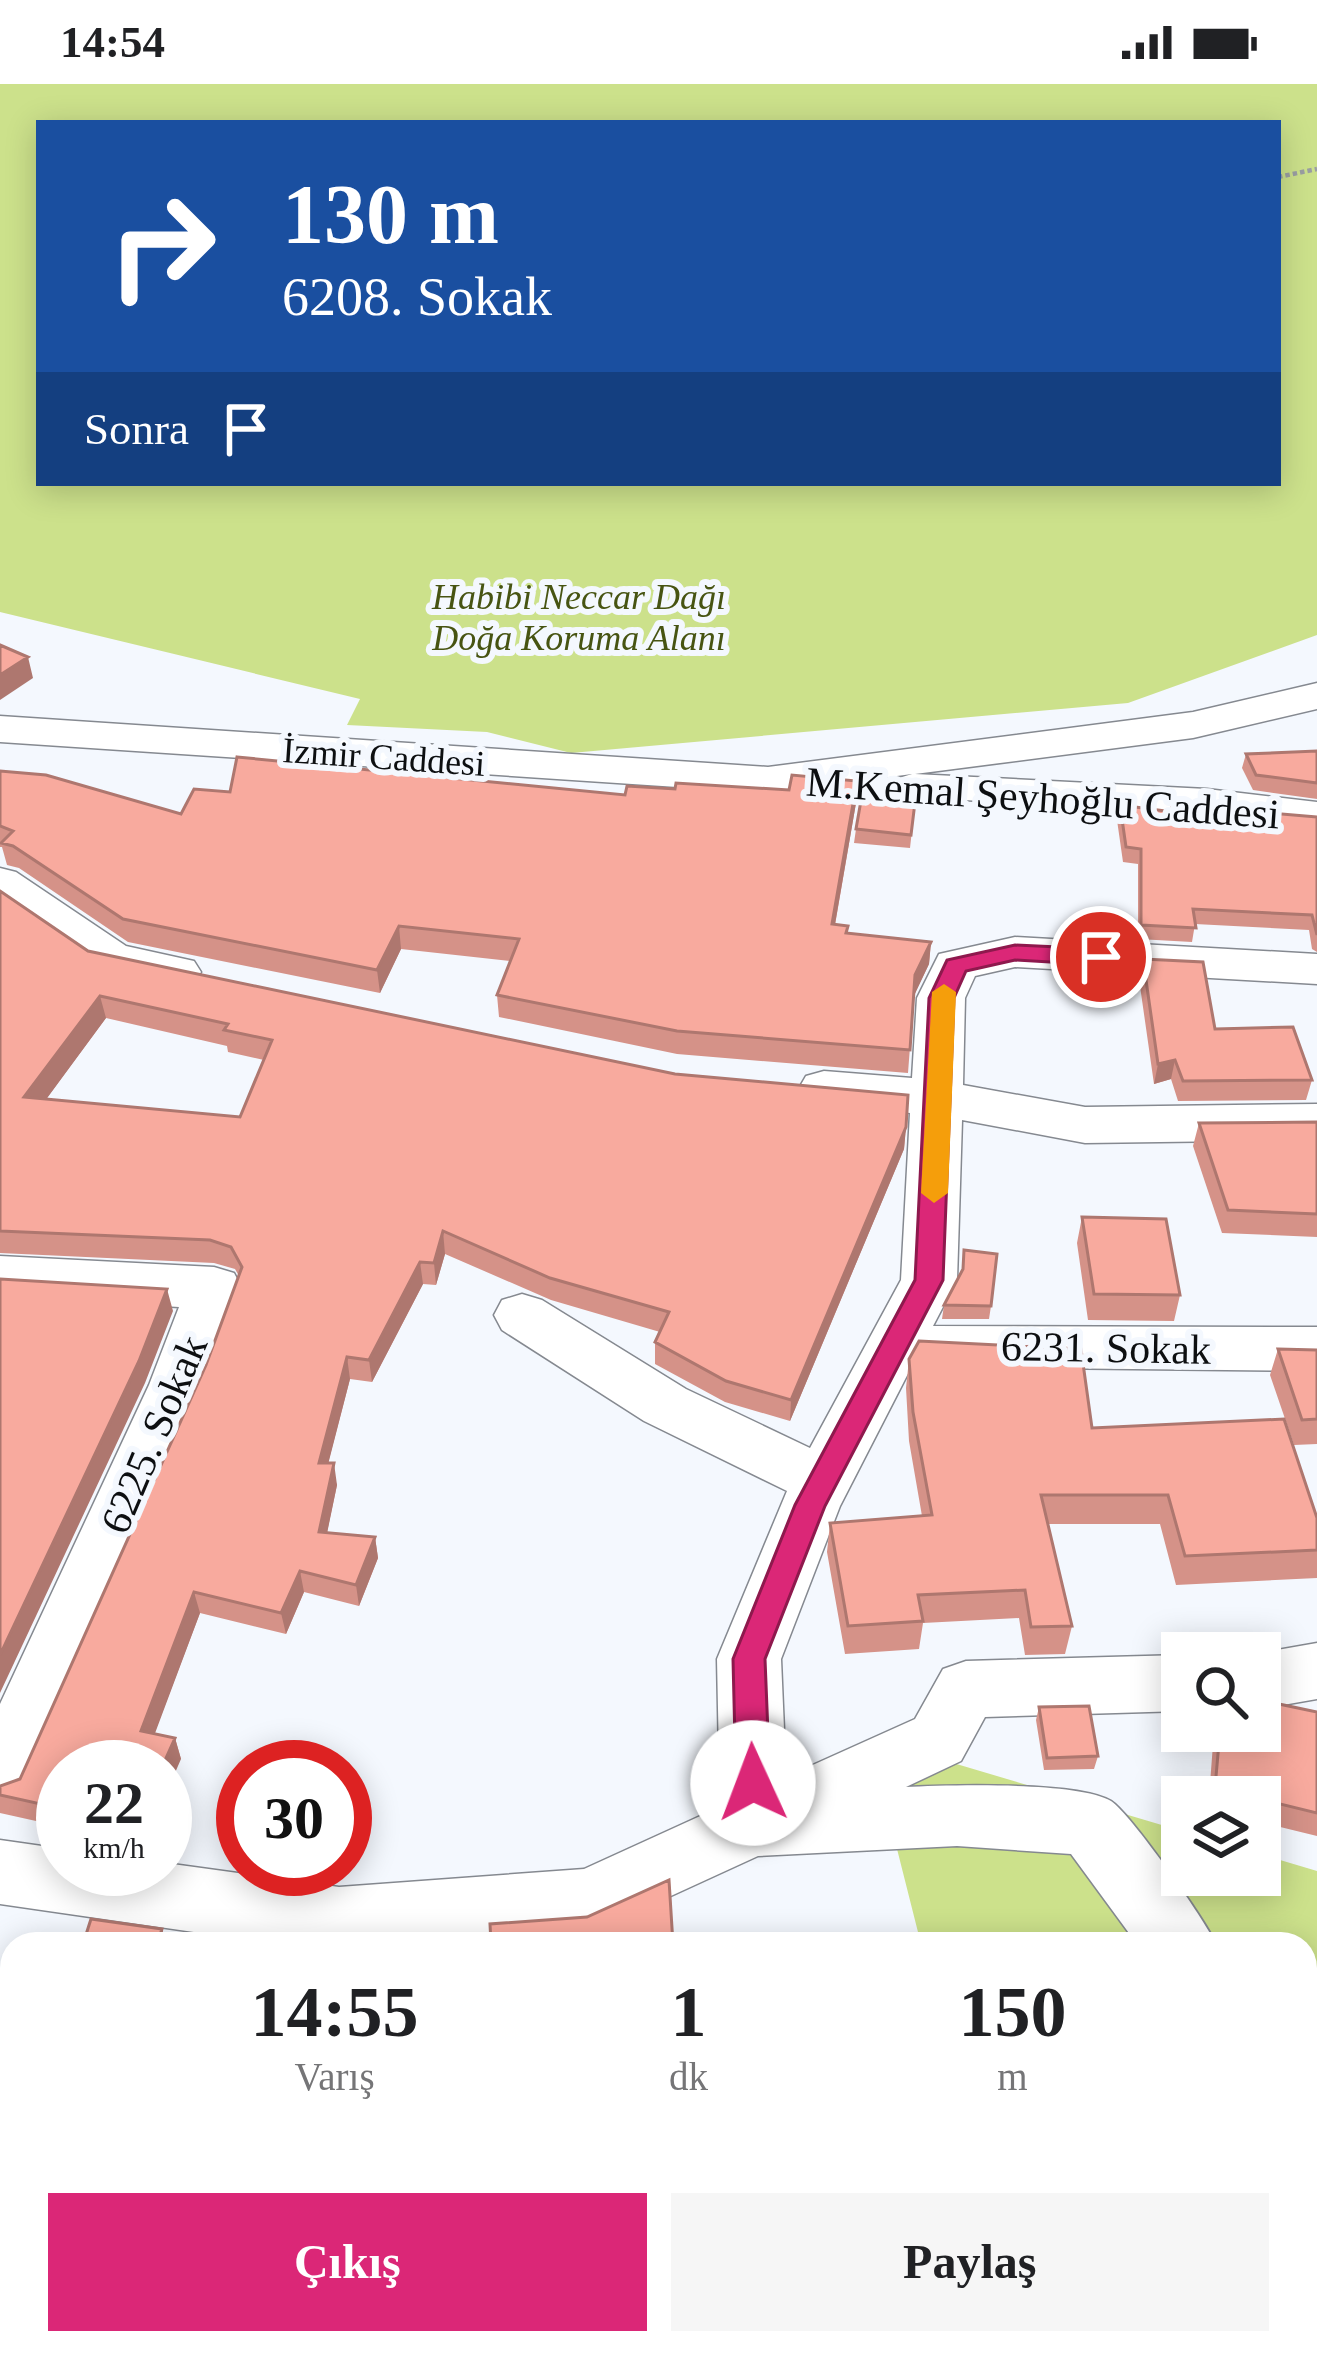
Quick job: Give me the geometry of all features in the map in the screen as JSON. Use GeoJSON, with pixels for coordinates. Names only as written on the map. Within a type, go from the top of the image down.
{"type":"FeatureCollection","features":[{"type":"Feature","properties":{"kind":"street","name":"İzmir Caddesi"},"geometry":{"type":"LineString","coordinates":[[768,780],[1317,661]]}},
{"type":"Feature","properties":{"kind":"street","name":"İzmir Caddesi"},"geometry":{"type":"LineString","coordinates":[[0,729],[768,780],[1193,724],[1317,696]]}},
{"type":"Feature","properties":{"kind":"street","name":"M.Kemal Şeyhoğlu Caddesi"},"geometry":{"type":"LineString","coordinates":[[768,780],[1208,802],[1317,815]]}},
{"type":"Feature","properties":{"kind":"street"},"geometry":{"type":"LineString","coordinates":[[0,882],[111,958],[216,980]]}},
{"type":"Feature","properties":{"kind":"street"},"geometry":{"type":"LineString","coordinates":[[754,1825],[749,1659],[823,1481],[929,1280],[941,998],[956,965],[1015,952],[1317,969]]}},
{"type":"Feature","properties":{"kind":"street"},"geometry":{"type":"LineString","coordinates":[[786,1084],[940,1098],[1085,1125],[1317,1122]]}},
{"type":"Feature","properties":{"kind":"street","name":"6225. Sokak"},"geometry":{"type":"LineString","coordinates":[[0,1276],[214,1288],[178,1384],[0,1775]]}},
{"type":"Feature","properties":{"kind":"street"},"geometry":{"type":"LineString","coordinates":[[522,1315],[665,1405],[823,1481]]}},
{"type":"Feature","properties":{"kind":"street","name":"6231. Sokak"},"geometry":{"type":"LineString","coordinates":[[896,1344],[1317,1349]]}},
{"type":"Feature","properties":{"kind":"street"},"geometry":{"type":"LineString","coordinates":[[1281,1677],[1317,1671]]}},
{"type":"Feature","properties":{"kind":"street"},"geometry":{"type":"LineString","coordinates":[[0,1872],[339,1920],[588,1922],[754,1825],[938,1739],[965,1690],[1161,1684]]}},
{"type":"Feature","properties":{"kind":"street"},"geometry":{"type":"LineString","coordinates":[[754,1825],[957,1815],[1089,1824],[1171,1932]]}},
{"type":"Feature","properties":{"kind":"path"},"geometry":{"type":"LineString","coordinates":[[1281,176],[1317,169]]}},
{"type":"Feature","properties":{"kind":"green space","name":"Habibi Neccar Dağı Doğa Koruma Alanı"},"geometry":{"type":"Polygon","coordinates":[[[0,84],[1317,84],[1317,635],[1128,703],[571,753],[487,732],[347,725],[360,699],[0,612],[0,84]]]}},
{"type":"Feature","properties":{"kind":"green space"},"geometry":{"type":"Polygon","coordinates":[[[869,1738],[1161,1825],[1161,1896],[1281,1896],[1281,1860],[1317,1871],[1317,1932],[918,1932],[869,1738]]]}},
{"type":"Feature","properties":{"kind":"building"},"geometry":{"type":"Polygon","coordinates":[[[0,645],[28,657],[0,675],[0,645]]]}},
{"type":"Feature","properties":{"kind":"building"},"geometry":{"type":"Polygon","coordinates":[[[1317,751],[1317,783],[1256,775],[1246,754],[1317,751]]]}},
{"type":"Feature","properties":{"kind":"building"},"geometry":{"type":"Polygon","coordinates":[[[237,757],[625,795],[627,786],[675,789],[676,783],[789,790],[792,775],[857,781],[832,924],[848,926],[846,933],[931,942],[915,975],[910,1050],[677,1031],[497,995],[519,939],[399,926],[377,970],[123,919],[13,846],[1,843],[13,831],[0,826],[0,771],[46,775],[181,814],[194,789],[230,792],[237,757]]]}},
{"type":"Feature","properties":{"kind":"building"},"geometry":{"type":"Polygon","coordinates":[[[863,789],[916,794],[911,835],[856,829],[863,789]]]}},
{"type":"Feature","properties":{"kind":"building"},"geometry":{"type":"Polygon","coordinates":[[[1120,805],[1173,812],[1172,805],[1317,817],[1317,935],[1312,915],[1193,909],[1196,928],[1141,925],[1141,849],[1126,847],[1120,805]]]}},
{"type":"Feature","properties":{"kind":"building"},"geometry":{"type":"Polygon","coordinates":[[[0,891],[88,951],[675,1074],[908,1095],[906,1127],[791,1400],[726,1381],[655,1342],[669,1312],[550,1278],[443,1231],[434,1263],[420,1262],[369,1360],[347,1357],[319,1463],[334,1463],[319,1532],[375,1537],[356,1585],[300,1571],[281,1613],[194,1592],[141,1731],[174,1740],[38,1740],[206,1365],[242,1267],[231,1247],[210,1240],[0,1231],[0,891]],[[100,996],[24,1097],[240,1117],[272,1040],[224,1030],[228,1024],[100,996]]]}},
{"type":"Feature","properties":{"kind":"building"},"geometry":{"type":"Polygon","coordinates":[[[1143,959],[1203,962],[1215,1029],[1293,1027],[1312,1080],[1183,1081],[1175,1060],[1158,1064],[1143,959]]]}},
{"type":"Feature","properties":{"kind":"building"},"geometry":{"type":"Polygon","coordinates":[[[1317,1122],[1317,1214],[1228,1210],[1199,1123],[1317,1122]]]}},
{"type":"Feature","properties":{"kind":"building"},"geometry":{"type":"Polygon","coordinates":[[[1082,1217],[1166,1219],[1180,1295],[1094,1294],[1082,1217]]]}},
{"type":"Feature","properties":{"kind":"building"},"geometry":{"type":"Polygon","coordinates":[[[964,1250],[997,1254],[991,1306],[944,1305],[963,1269],[964,1250]]]}},
{"type":"Feature","properties":{"kind":"building"},"geometry":{"type":"Polygon","coordinates":[[[0,1279],[167,1289],[139,1361],[0,1655],[0,1279]]]}},
{"type":"Feature","properties":{"kind":"building"},"geometry":{"type":"Polygon","coordinates":[[[919,1341],[1081,1349],[1092,1428],[1284,1419],[1317,1518],[1317,1550],[1185,1556],[1168,1495],[1041,1495],[1072,1626],[1031,1627],[1025,1590],[918,1595],[923,1621],[848,1626],[830,1523],[932,1515],[913,1412],[909,1359],[919,1341]]]}},
{"type":"Feature","properties":{"kind":"building"},"geometry":{"type":"Polygon","coordinates":[[[1278,1349],[1317,1350],[1317,1419],[1302,1420],[1278,1349]]]}},
{"type":"Feature","properties":{"kind":"building"},"geometry":{"type":"Polygon","coordinates":[[[1281,1704],[1317,1712],[1317,1813],[1281,1804],[1281,1776],[1216,1776],[1218,1752],[1281,1752],[1281,1704]]]}},
{"type":"Feature","properties":{"kind":"building"},"geometry":{"type":"Polygon","coordinates":[[[1089,1706],[1098,1756],[1047,1758],[1039,1707],[1089,1706]]]}},
{"type":"Feature","properties":{"kind":"building"},"geometry":{"type":"Polygon","coordinates":[[[36,1743],[36,1803],[0,1795],[0,1786],[20,1779],[36,1743]]]}},
{"type":"Feature","properties":{"kind":"building"},"geometry":{"type":"Polygon","coordinates":[[[669,1880],[672,1932],[490,1932],[490,1924],[587,1917],[669,1880]]]}},
{"type":"Feature","properties":{"kind":"building"},"geometry":{"type":"Polygon","coordinates":[[[91,1919],[162,1929],[161,1932],[87,1932],[91,1919]]]}},
{"type":"Feature","properties":{"kind":"slow traffic"},"geometry":{"type":"LineString","coordinates":[[934,1193],[944,992]]}},
{"type":"Feature","properties":{"kind":"route"},"geometry":{"type":"LineString","coordinates":[[753,1783],[749,1659],[810,1505],[929,1280],[941,998],[956,965],[1015,952],[1101,957]]}}]}
